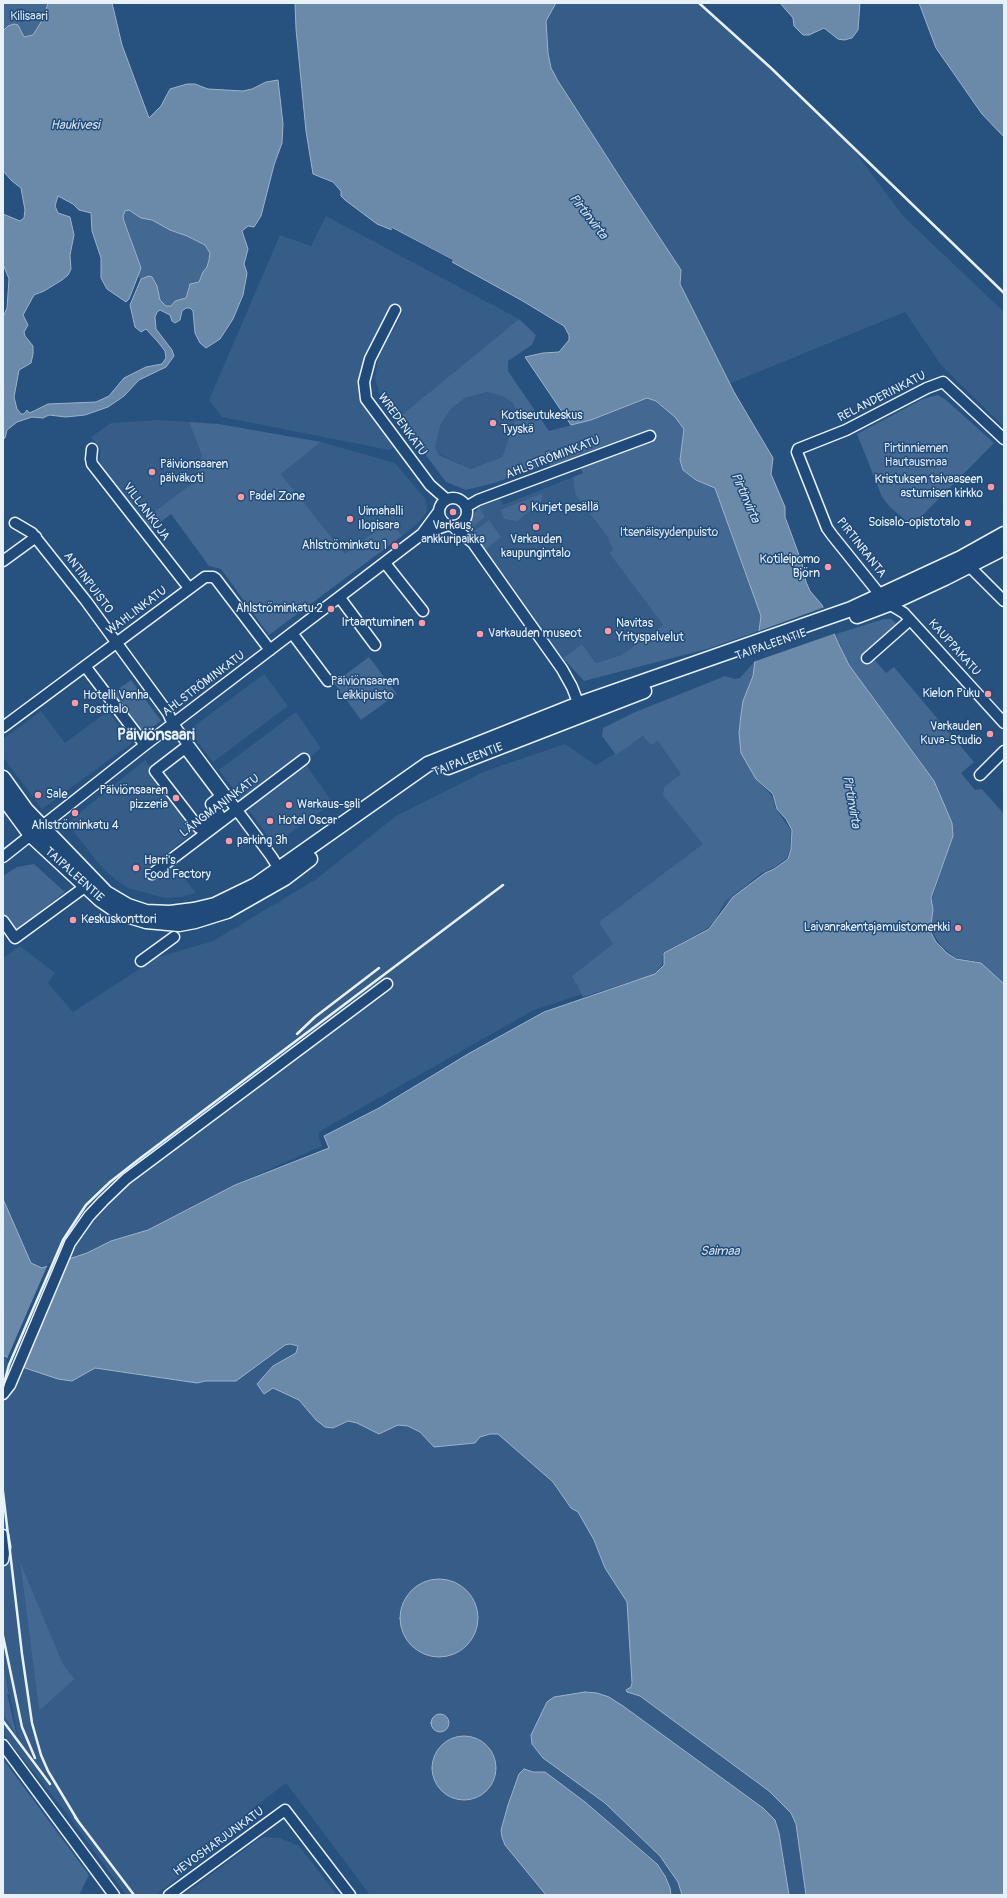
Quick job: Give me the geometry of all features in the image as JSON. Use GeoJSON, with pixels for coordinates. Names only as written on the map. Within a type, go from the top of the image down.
{"type":"FeatureCollection","features":[{"type":"Feature","properties":{"kind":"highway"},"geometry":{"type":"LineString","coordinates":[[965,562],[1004,534]]}},
{"type":"Feature","properties":{"kind":"highway"},"geometry":{"type":"LineString","coordinates":[[965,562],[1004,548]]}},
{"type":"Feature","properties":{"kind":"highway","name":"TAIPALEENTIE"},"geometry":{"type":"LineString","coordinates":[[3,797],[101,900],[120,913],[146,921],[179,924],[195,922],[227,911],[282,874],[428,764],[711,661],[853,613],[885,600],[965,562]]}},
{"type":"Feature","properties":{"kind":"highway","name":"TAIPALEENTIE"},"geometry":{"type":"LineString","coordinates":[[3,778],[26,810],[36,830]]}},
{"type":"Feature","properties":{"kind":"street","name":"WREDENKATU"},"geometry":{"type":"LineString","coordinates":[[395,310],[370,359],[365,376],[365,394],[370,406],[430,485],[442,506]]}},
{"type":"Feature","properties":{"kind":"street","name":"RELANDERINKATU"},"geometry":{"type":"LineString","coordinates":[[798,449],[846,430],[927,388],[943,382],[1004,439]]}},
{"type":"Feature","properties":{"kind":"street","name":"AHLSTRÖMINKATU"},"geometry":{"type":"LineString","coordinates":[[466,512],[478,500],[650,436]]}},
{"type":"Feature","properties":{"kind":"street","name":"VILLANKUJA"},"geometry":{"type":"LineString","coordinates":[[92,449],[92,464],[189,588]]}},
{"type":"Feature","properties":{"kind":"street","name":"PIRTINRANTA"},"geometry":{"type":"LineString","coordinates":[[798,449],[800,460],[827,528],[885,600]]}},
{"type":"Feature","properties":{"kind":"street"},"geometry":{"type":"LineString","coordinates":[[473,543],[441,520],[442,506],[456,498],[464,503],[466,524],[473,543],[562,669],[580,709]]}},
{"type":"Feature","properties":{"kind":"street","name":"AHLSTRÖMINKATU"},"geometry":{"type":"LineString","coordinates":[[3,857],[145,745],[340,598],[422,534],[442,506]]}},
{"type":"Feature","properties":{"kind":"street"},"geometry":{"type":"LineString","coordinates":[[450,525],[461,523],[466,512]]}},
{"type":"Feature","properties":{"kind":"street","name":"ANTINPUISTO"},"geometry":{"type":"LineString","coordinates":[[15,523],[28,529],[36,537],[117,643],[168,713],[173,724],[282,874]]}},
{"type":"Feature","properties":{"kind":"street","name":"AHLSTRÖMINKATU"},"geometry":{"type":"LineString","coordinates":[[422,534],[450,525]]}},
{"type":"Feature","properties":{"kind":"street"},"geometry":{"type":"LineString","coordinates":[[3,561],[36,537]]}},
{"type":"Feature","properties":{"kind":"street"},"geometry":{"type":"LineString","coordinates":[[965,562],[1004,601]]}},
{"type":"Feature","properties":{"kind":"street"},"geometry":{"type":"LineString","coordinates":[[385,563],[422,611]]}},
{"type":"Feature","properties":{"kind":"street","name":"WAHLINKATU"},"geometry":{"type":"LineString","coordinates":[[3,727],[205,577],[213,577],[216,579],[270,650]]}},
{"type":"Feature","properties":{"kind":"street"},"geometry":{"type":"LineString","coordinates":[[340,598],[375,645]]}},
{"type":"Feature","properties":{"kind":"street","name":"KAUPPAKATU"},"geometry":{"type":"LineString","coordinates":[[885,600],[904,613],[1004,723]]}},
{"type":"Feature","properties":{"kind":"street"},"geometry":{"type":"LineString","coordinates":[[867,658],[910,620]]}},
{"type":"Feature","properties":{"kind":"street"},"geometry":{"type":"LineString","coordinates":[[292,633],[328,681]]}},
{"type":"Feature","properties":{"kind":"street"},"geometry":{"type":"LineString","coordinates":[[85,666],[145,745]]}},
{"type":"Feature","properties":{"kind":"street"},"geometry":{"type":"LineString","coordinates":[[185,748],[221,796],[211,804],[219,814],[199,828],[155,771],[185,748]]}},
{"type":"Feature","properties":{"kind":"street"},"geometry":{"type":"LineString","coordinates":[[980,775],[1004,751]]}},
{"type":"Feature","properties":{"kind":"street","name":"LÄNGMANINKATU"},"geometry":{"type":"LineString","coordinates":[[152,874],[304,759]]}},
{"type":"Feature","properties":{"kind":"street"},"geometry":{"type":"LineString","coordinates":[[3,921],[15,938],[82,889]]}},
{"type":"Feature","properties":{"kind":"street"},"geometry":{"type":"LineString","coordinates":[[141,961],[174,937]]}},
{"type":"Feature","properties":{"kind":"street"},"geometry":{"type":"LineString","coordinates":[[3,1394],[10,1385],[70,1243],[89,1216],[126,1179],[387,984]]}},
{"type":"Feature","properties":{"kind":"street"},"geometry":{"type":"LineString","coordinates":[[3,1535],[5,1556],[3,1560]]}},
{"type":"Feature","properties":{"kind":"street"},"geometry":{"type":"LineString","coordinates":[[3,1745],[114,1895]]}},
{"type":"Feature","properties":{"kind":"street","name":"HEVOSHARJUNKATU"},"geometry":{"type":"LineString","coordinates":[[170,1895],[285,1810],[350,1895]]}},
{"type":"Feature","properties":{"kind":"shaded area"},"geometry":{"type":"Polygon","coordinates":[[[556,3],[699,3],[771,68],[847,141],[903,216],[1004,312],[1004,427],[941,365],[905,312],[729,384],[680,284],[681,270],[551,68],[548,53],[546,21],[556,3]]]}},
{"type":"Feature","properties":{"kind":"shaded area"},"geometry":{"type":"Polygon","coordinates":[[[326,216],[519,319],[398,418],[379,393],[375,377],[379,356],[403,312],[394,306],[366,359],[361,381],[363,402],[368,412],[395,448],[389,450],[222,417],[209,400],[280,235],[311,246],[326,216]]]}},
{"type":"Feature","properties":{"kind":"shaded area"},"geometry":{"type":"Polygon","coordinates":[[[488,392],[504,397],[513,403],[516,412],[514,424],[502,457],[471,469],[439,454],[435,447],[441,424],[451,409],[465,398],[488,392]]]}},
{"type":"Feature","properties":{"kind":"shaded area","name":"Päivionsaaren päiväkoti"},"geometry":{"type":"Polygon","coordinates":[[[157,420],[189,422],[202,456],[194,482],[142,521],[99,463],[101,449],[91,437],[111,423],[157,420]]]}},
{"type":"Feature","properties":{"kind":"shaded area"},"geometry":{"type":"Polygon","coordinates":[[[321,442],[395,463],[426,500],[426,513],[417,524],[402,536],[390,520],[345,554],[281,474],[321,442]]]}},
{"type":"Feature","properties":{"kind":"shaded area"},"geometry":{"type":"Polygon","coordinates":[[[573,477],[575,494],[607,536],[613,550],[609,553],[663,625],[621,655],[596,663],[582,644],[563,658],[519,602],[471,528],[471,518],[479,507],[500,498],[503,505],[573,477]]]}},
{"type":"Feature","properties":{"kind":"shaded area"},"geometry":{"type":"Polygon","coordinates":[[[264,674],[288,706],[213,762],[189,730],[264,674]]]}},
{"type":"Feature","properties":{"kind":"shaded area"},"geometry":{"type":"Polygon","coordinates":[[[41,711],[65,743],[108,711],[132,743],[42,809],[3,757],[3,739],[41,711]]]}},
{"type":"Feature","properties":{"kind":"shaded area"},"geometry":{"type":"Polygon","coordinates":[[[296,712],[321,748],[304,762],[333,803],[274,844],[219,770],[296,712]]]}},
{"type":"Feature","properties":{"kind":"shaded area"},"geometry":{"type":"Polygon","coordinates":[[[688,723],[775,861],[690,936],[661,952],[653,971],[534,1010],[322,1130],[318,1134],[322,1146],[234,1185],[148,1230],[111,1241],[87,1253],[42,1268],[31,1263],[3,1199],[3,958],[20,946],[55,973],[48,983],[73,1012],[158,957],[213,941],[315,880],[396,816],[483,772],[565,744],[596,765],[644,736],[688,723]]]}},
{"type":"Feature","properties":{"kind":"shaded area"},"geometry":{"type":"Polygon","coordinates":[[[145,760],[199,828],[166,854],[196,893],[181,897],[165,898],[127,888],[110,875],[98,863],[67,823],[145,760]]]}},
{"type":"Feature","properties":{"kind":"shaded area"},"geometry":{"type":"Polygon","coordinates":[[[290,1344],[298,1346],[296,1353],[273,1366],[273,1388],[299,1400],[316,1420],[333,1428],[348,1421],[357,1423],[379,1434],[398,1425],[408,1426],[420,1432],[434,1447],[475,1443],[480,1437],[490,1434],[498,1434],[553,1482],[571,1508],[578,1512],[594,1540],[605,1568],[627,1602],[632,1683],[631,1687],[626,1689],[627,1692],[640,1696],[769,1791],[791,1813],[796,1824],[806,1895],[370,1895],[286,1783],[253,1808],[245,1826],[156,1895],[126,1895],[64,1810],[3,1734],[3,1714],[18,1737],[3,1660],[3,1355],[5,1358],[72,1381],[94,1368],[197,1383],[205,1381],[236,1381],[285,1345],[290,1344]],[[20,1564],[39,1711],[75,1679],[63,1664],[20,1564]]]}},
{"type":"Feature","properties":{"kind":"shaded area"},"geometry":{"type":"Polygon","coordinates":[[[264,1837],[280,1838],[299,1846],[337,1895],[184,1895],[256,1841],[264,1837]]]}},
{"type":"Feature","properties":{"kind":"green space","name":"Kilisaari"},"geometry":{"type":"Polygon","coordinates":[[[3,3],[48,3],[46,14],[38,29],[33,35],[24,38],[18,25],[14,24],[3,31],[3,3]]]}},
{"type":"Feature","properties":{"kind":"green space"},"geometry":{"type":"Polygon","coordinates":[[[129,210],[141,218],[152,220],[170,230],[205,245],[210,253],[207,267],[199,282],[188,287],[186,298],[175,301],[171,306],[166,306],[160,300],[157,286],[144,277],[141,279],[137,276],[141,268],[123,216],[125,211],[129,210]]]}},
{"type":"Feature","properties":{"kind":"green space","name":"Itsenäisyydenpuisto"},"geometry":{"type":"Polygon","coordinates":[[[519,319],[536,335],[532,345],[508,361],[508,371],[549,431],[591,420],[647,398],[656,401],[675,417],[684,429],[680,460],[683,470],[696,480],[715,488],[761,616],[759,631],[707,649],[584,681],[563,658],[582,644],[596,663],[621,655],[663,625],[609,553],[613,550],[607,536],[575,494],[573,477],[583,473],[580,466],[654,438],[651,431],[552,470],[549,463],[494,483],[466,490],[446,482],[398,418],[519,319]],[[488,392],[465,398],[451,409],[441,424],[435,447],[439,455],[471,469],[502,457],[514,424],[516,412],[513,403],[504,397],[488,392]]]}},
{"type":"Feature","properties":{"kind":"green space","name":"Pirtinniemen Hautausmaa"},"geometry":{"type":"Polygon","coordinates":[[[938,395],[946,400],[994,443],[912,526],[890,507],[882,497],[857,434],[923,399],[938,395]]]}},
{"type":"Feature","properties":{"kind":"green space"},"geometry":{"type":"Polygon","coordinates":[[[189,422],[219,424],[321,442],[281,474],[345,554],[390,520],[402,536],[269,635],[221,569],[209,566],[171,514],[150,530],[142,521],[194,482],[202,456],[189,422]]]}},
{"type":"Feature","properties":{"kind":"green space"},"geometry":{"type":"Polygon","coordinates":[[[543,493],[541,502],[517,521],[504,519],[501,510],[543,493]]]}},
{"type":"Feature","properties":{"kind":"green space"},"geometry":{"type":"Polygon","coordinates":[[[479,507],[485,517],[471,528],[471,518],[479,507]]]}},
{"type":"Feature","properties":{"kind":"green space"},"geometry":{"type":"Polygon","coordinates":[[[489,520],[501,537],[484,551],[473,532],[489,520]]]}},
{"type":"Feature","properties":{"kind":"green space"},"geometry":{"type":"Polygon","coordinates":[[[884,619],[891,619],[895,622],[896,627],[867,651],[886,673],[894,667],[974,762],[961,773],[975,790],[982,789],[1004,814],[1004,985],[980,962],[956,958],[942,947],[932,932],[932,899],[953,836],[952,823],[934,781],[849,665],[839,645],[836,634],[884,619]]]}},
{"type":"Feature","properties":{"kind":"green space","name":"Päiviönsaaren Leikkipuisto"},"geometry":{"type":"Polygon","coordinates":[[[369,657],[397,694],[361,720],[334,683],[369,657]]]}},
{"type":"Feature","properties":{"kind":"green space"},"geometry":{"type":"Polygon","coordinates":[[[755,661],[753,676],[743,701],[739,733],[756,779],[772,796],[776,809],[791,830],[790,848],[787,858],[775,867],[762,873],[725,901],[716,919],[708,928],[663,953],[662,965],[655,974],[583,997],[572,976],[613,944],[599,922],[703,844],[663,795],[664,787],[681,774],[658,741],[651,745],[643,736],[616,755],[602,736],[603,728],[633,713],[725,676],[735,679],[740,678],[755,661]]]}},
{"type":"Feature","properties":{"kind":"green space"},"geometry":{"type":"Polygon","coordinates":[[[131,680],[161,721],[139,738],[108,696],[131,680]]]}},
{"type":"Feature","properties":{"kind":"green space"},"geometry":{"type":"Polygon","coordinates":[[[34,864],[65,892],[15,931],[3,913],[3,876],[17,867],[34,864]]]}},
{"type":"Feature","properties":{"kind":"green space"},"geometry":{"type":"Polygon","coordinates":[[[20,1562],[63,1664],[75,1679],[39,1711],[20,1562]]]}},
{"type":"Feature","properties":{"kind":"green space"},"geometry":{"type":"Polygon","coordinates":[[[3,1660],[9,1695],[7,1694],[17,1736],[3,1714],[3,1660]]]}},
{"type":"Feature","properties":{"kind":"green space"},"geometry":{"type":"Polygon","coordinates":[[[3,1759],[89,1875],[79,1895],[3,1895],[3,1759]]]}},
{"type":"Feature","properties":{"kind":"water","name":"Haukivesi"},"geometry":{"type":"Polygon","coordinates":[[[48,3],[112,3],[122,45],[149,118],[161,106],[170,89],[187,84],[195,84],[208,89],[243,91],[252,89],[266,82],[278,80],[283,124],[282,143],[274,165],[261,216],[254,227],[248,226],[242,231],[248,249],[244,264],[247,273],[243,295],[233,319],[220,339],[206,348],[200,343],[195,333],[193,311],[190,308],[186,308],[182,311],[180,320],[175,323],[172,321],[170,315],[160,310],[157,312],[155,317],[156,329],[172,350],[174,356],[166,367],[139,380],[124,396],[108,407],[85,415],[66,417],[49,415],[43,418],[32,417],[17,422],[7,430],[5,438],[3,439],[3,317],[7,308],[9,279],[3,264],[3,214],[20,221],[24,218],[25,210],[21,188],[3,171],[3,31],[8,26],[14,24],[18,25],[24,37],[33,35],[43,19],[48,3]],[[58,196],[55,206],[58,213],[70,217],[74,235],[70,255],[71,269],[68,275],[62,280],[34,295],[23,315],[28,325],[24,332],[25,336],[33,346],[33,354],[31,363],[19,370],[14,397],[17,409],[21,414],[24,414],[27,410],[29,413],[48,404],[96,402],[109,396],[124,378],[146,367],[162,364],[166,358],[165,351],[146,329],[141,332],[135,327],[130,305],[141,279],[149,276],[152,277],[157,286],[160,300],[166,306],[171,306],[175,301],[186,298],[190,284],[199,282],[209,260],[210,253],[205,245],[170,230],[152,220],[141,218],[129,210],[125,211],[123,216],[124,221],[141,268],[129,299],[126,302],[107,289],[101,278],[101,258],[92,231],[91,213],[79,210],[73,204],[58,196]]]}},
{"type":"Feature","properties":{"kind":"water","name":"Saimaa"},"geometry":{"type":"Polygon","coordinates":[[[295,3],[556,3],[546,21],[548,53],[551,68],[681,270],[680,284],[734,392],[773,458],[771,474],[785,507],[785,517],[802,563],[806,582],[810,591],[822,605],[849,665],[934,781],[952,823],[953,836],[931,898],[933,910],[930,931],[936,942],[947,953],[956,959],[981,963],[1004,984],[1004,1895],[806,1895],[796,1824],[791,1813],[769,1791],[640,1696],[627,1692],[626,1690],[631,1687],[632,1683],[627,1602],[605,1568],[594,1540],[578,1512],[571,1508],[553,1482],[498,1434],[490,1434],[480,1437],[475,1443],[434,1447],[420,1432],[408,1426],[398,1425],[379,1434],[357,1423],[348,1421],[333,1428],[325,1427],[316,1420],[299,1400],[273,1388],[264,1394],[257,1384],[273,1366],[296,1353],[298,1346],[290,1344],[285,1345],[236,1381],[205,1381],[197,1383],[95,1368],[72,1381],[58,1379],[25,1368],[3,1355],[3,1199],[31,1263],[42,1268],[87,1253],[111,1241],[148,1230],[235,1185],[329,1148],[324,1136],[379,1108],[468,1054],[544,1012],[655,974],[664,965],[664,953],[709,929],[733,897],[765,873],[774,869],[788,859],[791,849],[792,830],[786,819],[777,809],[773,794],[756,779],[741,753],[739,733],[743,701],[753,676],[761,616],[715,488],[696,480],[683,470],[680,460],[684,429],[675,417],[656,401],[647,398],[591,420],[571,425],[525,357],[543,353],[559,352],[569,340],[569,335],[564,326],[521,300],[452,262],[453,260],[393,228],[392,230],[377,224],[345,200],[341,196],[341,191],[333,182],[313,174],[306,131],[296,29],[295,3]]]}},
{"type":"Feature","properties":{"kind":"water"},"geometry":{"type":"Polygon","coordinates":[[[780,3],[860,3],[858,30],[852,38],[844,40],[838,39],[824,28],[809,35],[803,35],[794,26],[793,18],[780,3]]]}},
{"type":"Feature","properties":{"kind":"water"},"geometry":{"type":"Polygon","coordinates":[[[919,3],[1004,3],[1004,137],[982,114],[936,48],[919,3]]]}},
{"type":"Feature","properties":{"kind":"water"},"geometry":{"type":"Polygon","coordinates":[[[439,1579],[454,1582],[461,1586],[471,1596],[475,1603],[478,1618],[475,1633],[471,1640],[461,1650],[454,1654],[439,1657],[424,1654],[417,1650],[407,1640],[403,1633],[400,1618],[403,1603],[407,1596],[417,1586],[424,1582],[439,1579]]]}},
{"type":"Feature","properties":{"kind":"water"},"geometry":{"type":"Polygon","coordinates":[[[585,1692],[597,1693],[609,1697],[623,1706],[763,1808],[775,1820],[779,1833],[789,1895],[682,1895],[678,1882],[660,1856],[605,1803],[543,1758],[532,1744],[531,1735],[547,1702],[554,1697],[585,1692]]]}},
{"type":"Feature","properties":{"kind":"water"},"geometry":{"type":"Polygon","coordinates":[[[440,1714],[446,1717],[449,1723],[446,1729],[440,1732],[434,1729],[431,1723],[434,1717],[440,1714]]]}},
{"type":"Feature","properties":{"kind":"water"},"geometry":{"type":"Polygon","coordinates":[[[464,1736],[482,1742],[490,1750],[496,1768],[490,1786],[482,1794],[464,1800],[446,1794],[438,1786],[432,1768],[438,1750],[446,1742],[464,1736]]]}},
{"type":"Feature","properties":{"kind":"water"},"geometry":{"type":"Polygon","coordinates":[[[524,1769],[533,1772],[545,1772],[585,1802],[657,1864],[665,1876],[671,1895],[546,1895],[505,1845],[502,1837],[501,1830],[508,1805],[519,1774],[524,1769]]]}},
{"type":"Feature","properties":{"kind":"pier"},"geometry":{"type":"Polygon","coordinates":[[[392,228],[453,260],[451,264],[450,261],[393,231],[391,232],[392,228]]]}},
{"type":"Feature","properties":{"kind":"pier"},"geometry":{"type":"Polygon","coordinates":[[[825,607],[836,633],[753,662],[756,632],[825,607]]]}},
{"type":"Feature","properties":{"kind":"pier"},"geometry":{"type":"Polygon","coordinates":[[[69,1257],[21,1368],[6,1361],[48,1264],[69,1257]]]}},
{"type":"Feature","properties":{"kind":"railway"},"geometry":{"type":"LineString","coordinates":[[699,3],[771,68],[1004,293]]}},
{"type":"Feature","properties":{"kind":"railway"},"geometry":{"type":"LineString","coordinates":[[3,1387],[9,1365],[63,1240],[86,1205],[110,1182],[138,1160],[503,885]]}},
{"type":"Feature","properties":{"kind":"railway"},"geometry":{"type":"LineString","coordinates":[[297,1034],[315,1017],[379,968]]}},
{"type":"Feature","properties":{"kind":"railway"},"geometry":{"type":"LineString","coordinates":[[3,1492],[22,1654],[32,1723],[41,1755],[48,1771],[78,1821]]}},
{"type":"Feature","properties":{"kind":"railway"},"geometry":{"type":"LineString","coordinates":[[3,1636],[22,1727],[35,1758]]}},
{"type":"Feature","properties":{"kind":"railway"},"geometry":{"type":"LineString","coordinates":[[3,1721],[50,1784]]}},
{"type":"Feature","properties":{"kind":"railway"},"geometry":{"type":"LineString","coordinates":[[75,1817],[134,1895]]}},
{"type":"Feature","properties":{"kind":"place","name":"Kotiseutukeskus Tyyskä"},"geometry":{"type":"Point","coordinates":[493,423]}},
{"type":"Feature","properties":{"kind":"place","name":"Päivionsaaren päiväkoti"},"geometry":{"type":"Point","coordinates":[152,472]}},
{"type":"Feature","properties":{"kind":"place","name":"Kristuksen taivaaseen astumisen kirkko"},"geometry":{"type":"Point","coordinates":[991,487]}},
{"type":"Feature","properties":{"kind":"place","name":"Padel Zone"},"geometry":{"type":"Point","coordinates":[241,497]}},
{"type":"Feature","properties":{"kind":"place","name":"Kurjet pesällä"},"geometry":{"type":"Point","coordinates":[523,508]}},
{"type":"Feature","properties":{"kind":"place","name":"Varkaus, ankkuripaikka"},"geometry":{"type":"Point","coordinates":[453,512]}},
{"type":"Feature","properties":{"kind":"place","name":"Uimahalli Ilopisara"},"geometry":{"type":"Point","coordinates":[350,519]}},
{"type":"Feature","properties":{"kind":"place","name":"Soisalo-opistotalo"},"geometry":{"type":"Point","coordinates":[968,523]}},
{"type":"Feature","properties":{"kind":"place","name":"Varkauden kaupungintalo"},"geometry":{"type":"Point","coordinates":[536,527]}},
{"type":"Feature","properties":{"kind":"place","name":"Ahlströminkatu 1"},"geometry":{"type":"Point","coordinates":[395,546]}},
{"type":"Feature","properties":{"kind":"place","name":"Kotileipomo Björn"},"geometry":{"type":"Point","coordinates":[828,567]}},
{"type":"Feature","properties":{"kind":"place","name":"Ahlströminkatu 2"},"geometry":{"type":"Point","coordinates":[331,609]}},
{"type":"Feature","properties":{"kind":"place","name":"Irtaantuminen"},"geometry":{"type":"Point","coordinates":[422,623]}},
{"type":"Feature","properties":{"kind":"place","name":"Navitas Yrityspalvelut"},"geometry":{"type":"Point","coordinates":[608,631]}},
{"type":"Feature","properties":{"kind":"place","name":"Varkauden museot"},"geometry":{"type":"Point","coordinates":[480,634]}},
{"type":"Feature","properties":{"kind":"place","name":"Kielon Puku"},"geometry":{"type":"Point","coordinates":[988,694]}},
{"type":"Feature","properties":{"kind":"place","name":"Hotelli Vanha Postitalo"},"geometry":{"type":"Point","coordinates":[75,703]}},
{"type":"Feature","properties":{"kind":"place","name":"Varkauden Kuva-Studio"},"geometry":{"type":"Point","coordinates":[990,734]}},
{"type":"Feature","properties":{"kind":"place","name":"Sale"},"geometry":{"type":"Point","coordinates":[38,795]}},
{"type":"Feature","properties":{"kind":"place","name":"Päiviönsaaren pizzeria"},"geometry":{"type":"Point","coordinates":[176,798]}},
{"type":"Feature","properties":{"kind":"place","name":"Warkaus-sali"},"geometry":{"type":"Point","coordinates":[289,805]}},
{"type":"Feature","properties":{"kind":"place","name":"Ahlströminkatu 4"},"geometry":{"type":"Point","coordinates":[75,813]}},
{"type":"Feature","properties":{"kind":"place","name":"Hotel Oscar"},"geometry":{"type":"Point","coordinates":[270,821]}},
{"type":"Feature","properties":{"kind":"place","name":"parking 3h"},"geometry":{"type":"Point","coordinates":[229,841]}},
{"type":"Feature","properties":{"kind":"place","name":"Harri's Food Factory"},"geometry":{"type":"Point","coordinates":[136,868]}},
{"type":"Feature","properties":{"kind":"place","name":"Keskuskonttori"},"geometry":{"type":"Point","coordinates":[73,920]}},
{"type":"Feature","properties":{"kind":"place","name":"Laivanrakentajamuistomerkki"},"geometry":{"type":"Point","coordinates":[958,928]}},
{"type":"Feature","properties":{"kind":"district","name":"Päiviönsaari"},"geometry":{"type":"Point","coordinates":[156,736]}},
{"type":"Feature","properties":{"kind":"water label","name":"Pirtinvirta"},"geometry":{"type":"Point","coordinates":[588,217]}},
{"type":"Feature","properties":{"kind":"water label","name":"Pirtinvirta"},"geometry":{"type":"Point","coordinates":[745,498]}},
{"type":"Feature","properties":{"kind":"water label","name":"Pirtinvirta"},"geometry":{"type":"Point","coordinates":[851,802]}}]}
